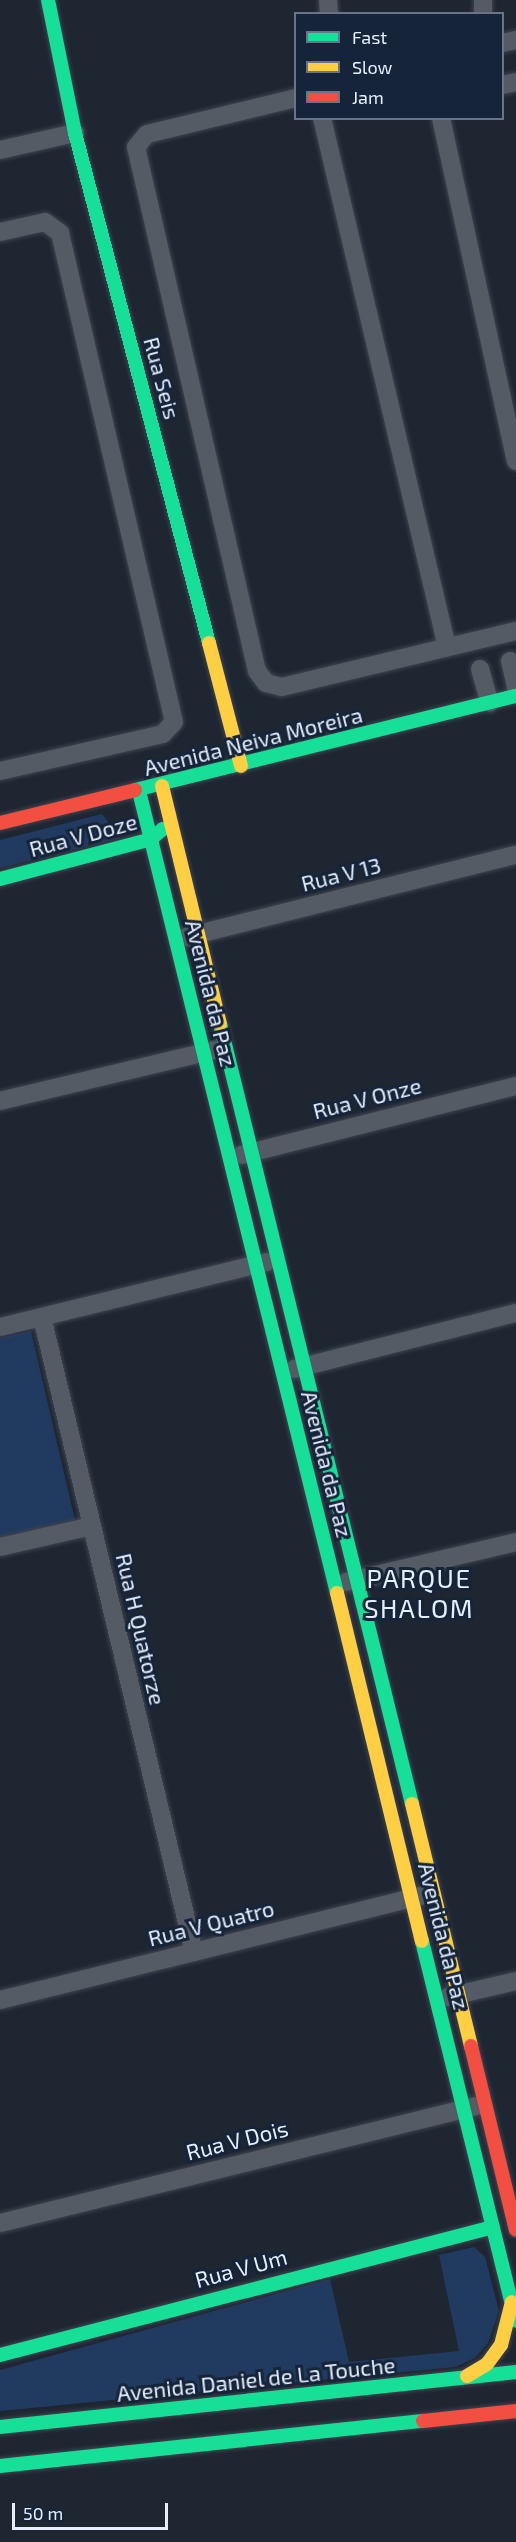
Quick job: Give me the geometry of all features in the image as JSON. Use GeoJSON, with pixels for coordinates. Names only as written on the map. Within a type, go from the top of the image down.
{"type":"FeatureCollection","features":[{"type":"Feature","properties":{"kind":"street","name":"Rua Seis"},"geometry":{"type":"LineString","coordinates":[[48,0],[75,133],[242,766]]}},
{"type":"Feature","properties":{"kind":"street"},"geometry":{"type":"LineString","coordinates":[[294,98],[147,134],[136,147],[257,671],[266,683],[282,687],[516,631]]}},
{"type":"Feature","properties":{"kind":"street"},"geometry":{"type":"LineString","coordinates":[[322,120],[447,647]]}},
{"type":"Feature","properties":{"kind":"street"},"geometry":{"type":"LineString","coordinates":[[441,120],[516,461]]}},
{"type":"Feature","properties":{"kind":"street"},"geometry":{"type":"LineString","coordinates":[[0,150],[75,133]]}},
{"type":"Feature","properties":{"kind":"street"},"geometry":{"type":"LineString","coordinates":[[0,232],[45,222],[60,233],[174,723],[163,734],[0,771]]}},
{"type":"Feature","properties":{"kind":"street"},"geometry":{"type":"LineString","coordinates":[[510,661],[516,688]]}},
{"type":"Feature","properties":{"kind":"street"},"geometry":{"type":"LineString","coordinates":[[480,669],[490,703]]}},
{"type":"Feature","properties":{"kind":"street","name":"Avenida Neiva Moreira"},"geometry":{"type":"LineString","coordinates":[[0,823],[114,792],[139,791],[162,786],[516,696]]}},
{"type":"Feature","properties":{"kind":"street","name":"Avenida da Paz"},"geometry":{"type":"LineString","coordinates":[[162,786],[515,2224]]}},
{"type":"Feature","properties":{"kind":"street","name":"Avenida da Paz"},"geometry":{"type":"LineString","coordinates":[[139,791],[516,2323]]}},
{"type":"Feature","properties":{"kind":"street","name":"Rua V Doze"},"geometry":{"type":"LineString","coordinates":[[0,879],[151,839],[171,822]]}},
{"type":"Feature","properties":{"kind":"street","name":"Rua V 13"},"geometry":{"type":"LineString","coordinates":[[177,939],[516,855]]}},
{"type":"Feature","properties":{"kind":"street"},"geometry":{"type":"LineString","coordinates":[[0,1101],[226,1047]]}},
{"type":"Feature","properties":{"kind":"street","name":"Rua V Onze"},"geometry":{"type":"LineString","coordinates":[[230,1158],[516,1086]]}},
{"type":"Feature","properties":{"kind":"street"},"geometry":{"type":"LineString","coordinates":[[0,1327],[278,1258]]}},
{"type":"Feature","properties":{"kind":"street"},"geometry":{"type":"LineString","coordinates":[[283,1372],[516,1313]]}},
{"type":"Feature","properties":{"kind":"street","name":"Rua H Quatorze"},"geometry":{"type":"LineString","coordinates":[[42,1317],[194,1952]]}},
{"type":"Feature","properties":{"kind":"street"},"geometry":{"type":"LineString","coordinates":[[0,1547],[92,1526]]}},
{"type":"Feature","properties":{"kind":"street"},"geometry":{"type":"LineString","coordinates":[[335,1584],[516,1542]]}},
{"type":"Feature","properties":{"kind":"street","name":"Rua V Quatro"},"geometry":{"type":"LineString","coordinates":[[0,2000],[433,1892]]}},
{"type":"Feature","properties":{"kind":"street"},"geometry":{"type":"LineString","coordinates":[[438,2000],[516,1981]]}},
{"type":"Feature","properties":{"kind":"street","name":"Rua V Dois"},"geometry":{"type":"LineString","coordinates":[[0,2223],[485,2104]]}},
{"type":"Feature","properties":{"kind":"street","name":"Rua V Um"},"geometry":{"type":"LineString","coordinates":[[0,2355],[493,2227]]}},
{"type":"Feature","properties":{"kind":"street"},"geometry":{"type":"LineString","coordinates":[[460,2378],[478,2372],[496,2354],[509,2327],[512,2302]]}},
{"type":"Feature","properties":{"kind":"street","name":"Avenida Daniel de La Touche"},"geometry":{"type":"LineString","coordinates":[[0,2427],[516,2372]]}},
{"type":"Feature","properties":{"kind":"street"},"geometry":{"type":"LineString","coordinates":[[0,2466],[516,2411]]}},
{"type":"Feature","properties":{"kind":"shaded area"},"geometry":{"type":"Polygon","coordinates":[[[102,814],[120,838],[0,868],[0,840],[102,814]]]}},
{"type":"Feature","properties":{"kind":"shaded area"},"geometry":{"type":"Polygon","coordinates":[[[31,1331],[75,1520],[0,1538],[0,1338],[31,1331]]]}},
{"type":"Feature","properties":{"kind":"shaded area"},"geometry":{"type":"Polygon","coordinates":[[[474,2247],[485,2257],[499,2311],[488,2343],[475,2358],[455,2367],[0,2411],[0,2370],[330,2279],[349,2362],[459,2351],[439,2255],[474,2247]]]}},
{"type":"Feature","properties":{"kind":"traffic: fast"},"geometry":{"type":"LineString","coordinates":[[48,0],[75,133],[209,643]]}},
{"type":"Feature","properties":{"kind":"traffic: fast"},"geometry":{"type":"LineString","coordinates":[[135,790],[516,696]]}},
{"type":"Feature","properties":{"kind":"traffic: fast"},"geometry":{"type":"LineString","coordinates":[[139,791],[337,1593]]}},
{"type":"Feature","properties":{"kind":"traffic: fast"},"geometry":{"type":"LineString","coordinates":[[0,879],[151,839],[163,829]]}},
{"type":"Feature","properties":{"kind":"traffic: fast"},"geometry":{"type":"LineString","coordinates":[[220,1024],[412,1804]]}},
{"type":"Feature","properties":{"kind":"traffic: fast"},"geometry":{"type":"LineString","coordinates":[[422,1941],[516,2321]]}},
{"type":"Feature","properties":{"kind":"traffic: fast"},"geometry":{"type":"LineString","coordinates":[[0,2355],[493,2227]]}},
{"type":"Feature","properties":{"kind":"traffic: fast"},"geometry":{"type":"LineString","coordinates":[[0,2427],[516,2372]]}},
{"type":"Feature","properties":{"kind":"traffic: fast"},"geometry":{"type":"LineString","coordinates":[[0,2466],[423,2421]]}},
{"type":"Feature","properties":{"kind":"traffic: slow"},"geometry":{"type":"LineString","coordinates":[[209,643],[241,766]]}},
{"type":"Feature","properties":{"kind":"traffic: slow"},"geometry":{"type":"LineString","coordinates":[[162,786],[220,1024]]}},
{"type":"Feature","properties":{"kind":"traffic: slow"},"geometry":{"type":"LineString","coordinates":[[337,1593],[422,1941]]}},
{"type":"Feature","properties":{"kind":"traffic: slow"},"geometry":{"type":"LineString","coordinates":[[412,1804],[471,2046]]}},
{"type":"Feature","properties":{"kind":"traffic: slow"},"geometry":{"type":"LineString","coordinates":[[467,2376],[487,2364],[501,2345],[512,2302]]}},
{"type":"Feature","properties":{"kind":"traffic: jam"},"geometry":{"type":"LineString","coordinates":[[0,823],[135,790]]}},
{"type":"Feature","properties":{"kind":"traffic: jam"},"geometry":{"type":"LineString","coordinates":[[471,2046],[516,2230]]}},
{"type":"Feature","properties":{"kind":"traffic: jam"},"geometry":{"type":"LineString","coordinates":[[423,2421],[516,2411]]}},
{"type":"Feature","properties":{"kind":"district","name":"PARQUE SHALOM"},"geometry":{"type":"Point","coordinates":[419,1593]}}]}
